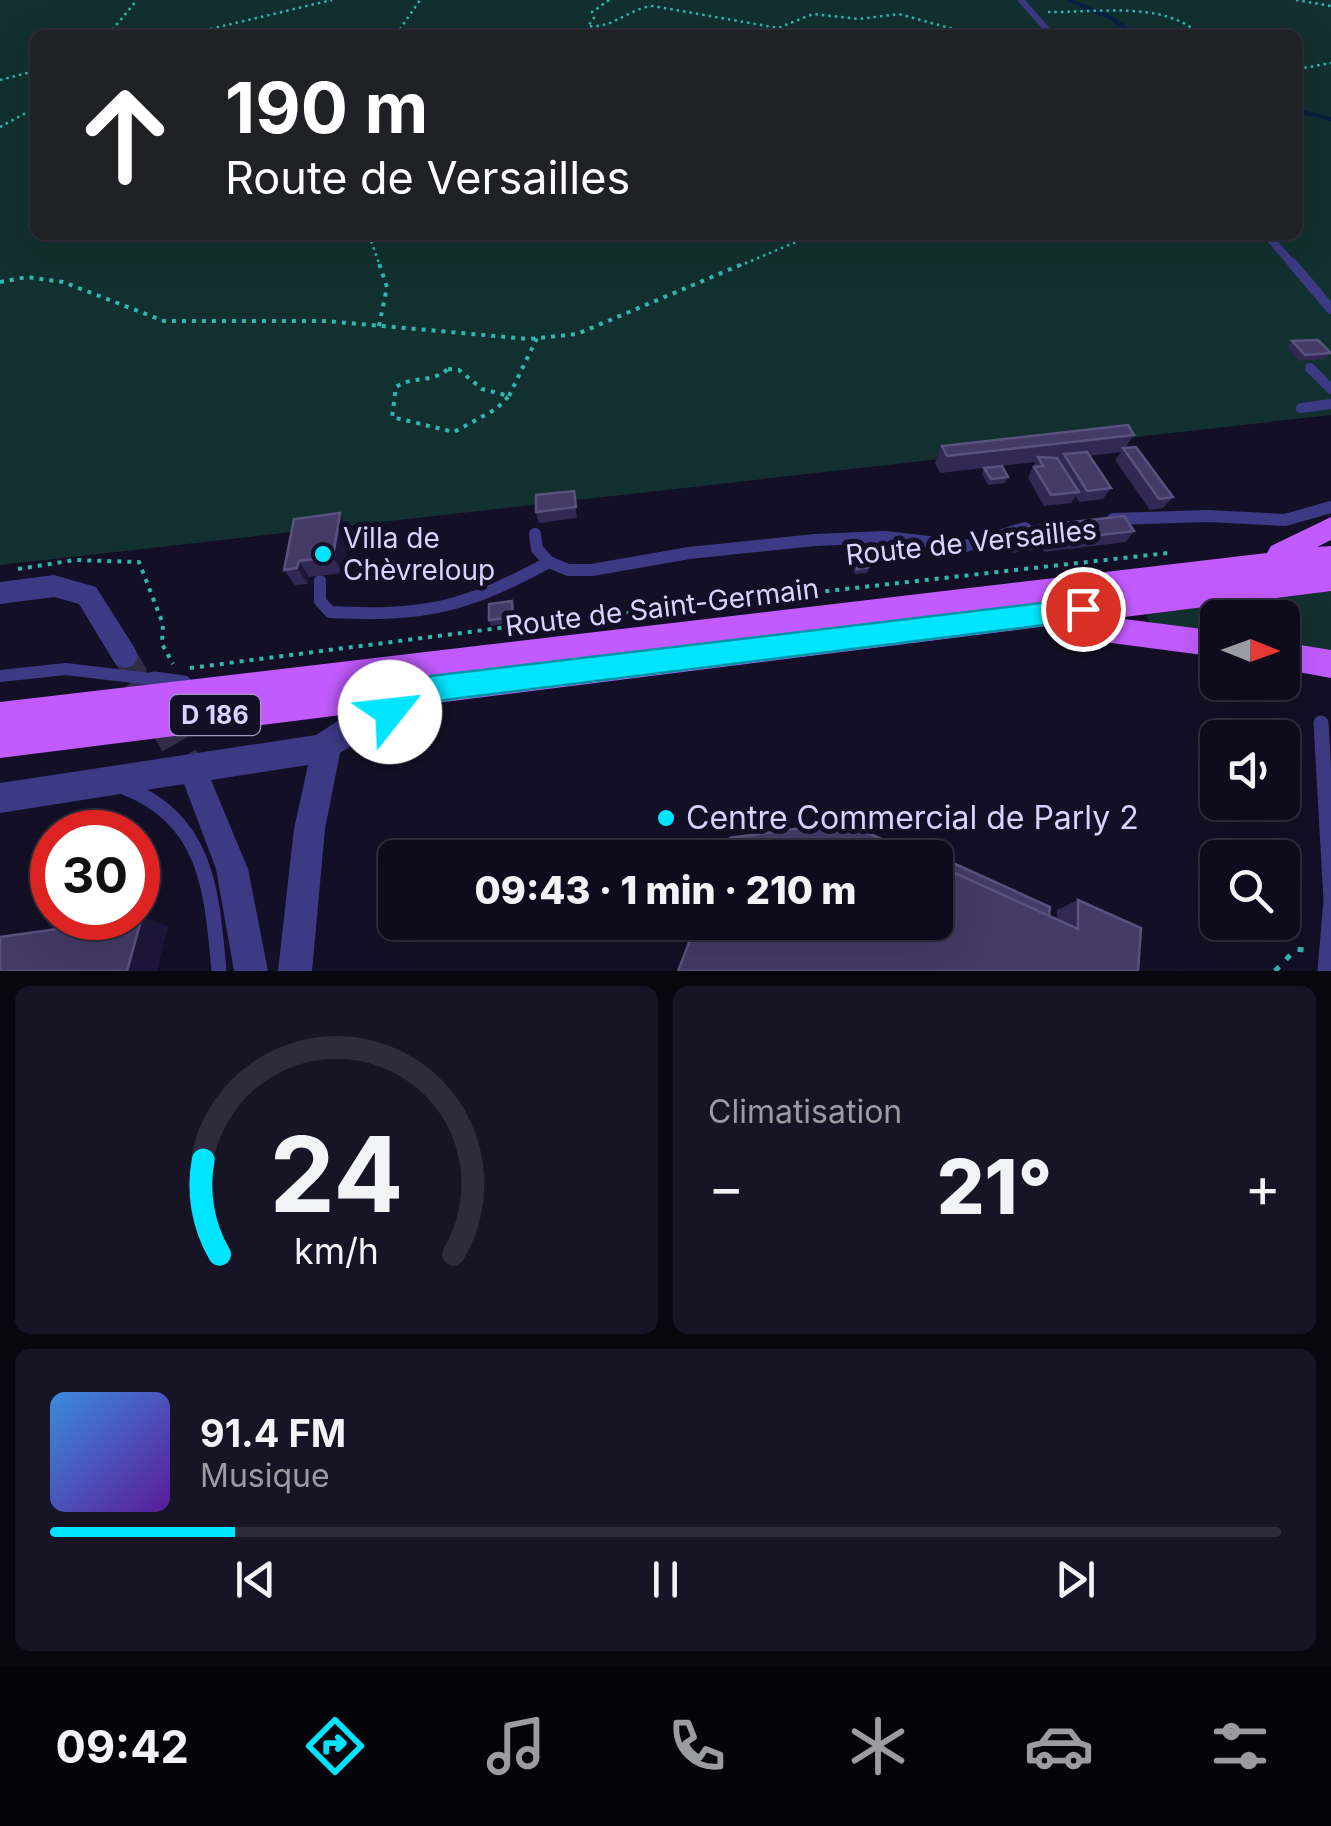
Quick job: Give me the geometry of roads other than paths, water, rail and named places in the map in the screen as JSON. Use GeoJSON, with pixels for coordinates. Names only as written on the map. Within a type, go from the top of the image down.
{"type":"FeatureCollection","features":[{"type":"Feature","properties":{"kind":"main road"},"geometry":{"type":"LineString","coordinates":[[1278,564],[1280,554],[1331,528]]}},
{"type":"Feature","properties":{"kind":"main road","name":"Route de Saint-Germain"},"geometry":{"type":"LineString","coordinates":[[0,717],[1331,558]]}},
{"type":"Feature","properties":{"kind":"main road","name":"D 186"},"geometry":{"type":"LineString","coordinates":[[1048,613],[1331,579]]}},
{"type":"Feature","properties":{"kind":"main road"},"geometry":{"type":"LineString","coordinates":[[1048,613],[1081,626],[1200,641]]}},
{"type":"Feature","properties":{"kind":"main road","name":"Route de Saint-Germain"},"geometry":{"type":"LineString","coordinates":[[0,742],[1048,613]]}},
{"type":"Feature","properties":{"kind":"main road"},"geometry":{"type":"LineString","coordinates":[[1300,659],[1331,664]]}},
{"type":"Feature","properties":{"kind":"street"},"geometry":{"type":"LineString","coordinates":[[0,593],[54,586],[87,595],[125,656]]}},
{"type":"Feature","properties":{"kind":"street"},"geometry":{"type":"LineString","coordinates":[[0,798],[108,783],[132,775],[294,755],[328,746],[370,718],[409,707],[431,689]]}},
{"type":"Feature","properties":{"kind":"street"},"geometry":{"type":"LineString","coordinates":[[295,971],[307,846],[319,774],[328,746]]}},
{"type":"Feature","properties":{"kind":"street"},"geometry":{"type":"LineString","coordinates":[[198,783],[232,869],[251,971]]}},
{"type":"Feature","properties":{"kind":"lane"},"geometry":{"type":"LineString","coordinates":[[1026,2],[1047,30]]}},
{"type":"Feature","properties":{"kind":"lane"},"geometry":{"type":"LineString","coordinates":[[1271,240],[1331,309]]}},
{"type":"Feature","properties":{"kind":"lane"},"geometry":{"type":"LineString","coordinates":[[1310,368],[1331,389]]}},
{"type":"Feature","properties":{"kind":"lane"},"geometry":{"type":"LineString","coordinates":[[1301,408],[1331,404]]}},
{"type":"Feature","properties":{"kind":"lane"},"geometry":{"type":"LineString","coordinates":[[1103,518],[1132,521],[1208,516],[1269,522],[1304,520],[1331,508]]}},
{"type":"Feature","properties":{"kind":"lane"},"geometry":{"type":"LineString","coordinates":[[535,534],[537,549],[549,562],[568,570],[592,570],[688,553],[815,540],[885,537],[965,546],[1008,530],[1046,525]]}},
{"type":"Feature","properties":{"kind":"lane"},"geometry":{"type":"LineString","coordinates":[[320,582],[320,602],[330,612],[424,610],[481,598],[549,562]]}},
{"type":"Feature","properties":{"kind":"lane"},"geometry":{"type":"LineString","coordinates":[[0,676],[66,669],[248,690]]}},
{"type":"Feature","properties":{"kind":"lane"},"geometry":{"type":"LineString","coordinates":[[1321,723],[1331,900],[1325,971]]}},
{"type":"Feature","properties":{"kind":"lane"},"geometry":{"type":"LineString","coordinates":[[108,783],[139,792],[176,817],[210,885],[219,971]]}},
{"type":"Feature","properties":{"kind":"waterway"},"geometry":{"type":"LineString","coordinates":[[1069,0],[1129,30]]}},
{"type":"Feature","properties":{"kind":"waterway"},"geometry":{"type":"LineString","coordinates":[[1302,112],[1331,119]]}},
{"type":"Feature","properties":{"kind":"tunnel"},"geometry":{"type":"LineString","coordinates":[[125,656],[140,682]]}},
{"type":"Feature","properties":{"kind":"tunnel"},"geometry":{"type":"LineString","coordinates":[[138,679],[195,778]]}},
{"type":"Feature","properties":{"kind":"place","name":"Villa de Chèvreloup"},"geometry":{"type":"Point","coordinates":[323,554]}},
{"type":"Feature","properties":{"kind":"place","name":"Centre Commercial de Parly 2"},"geometry":{"type":"Point","coordinates":[666,818]}}]}
